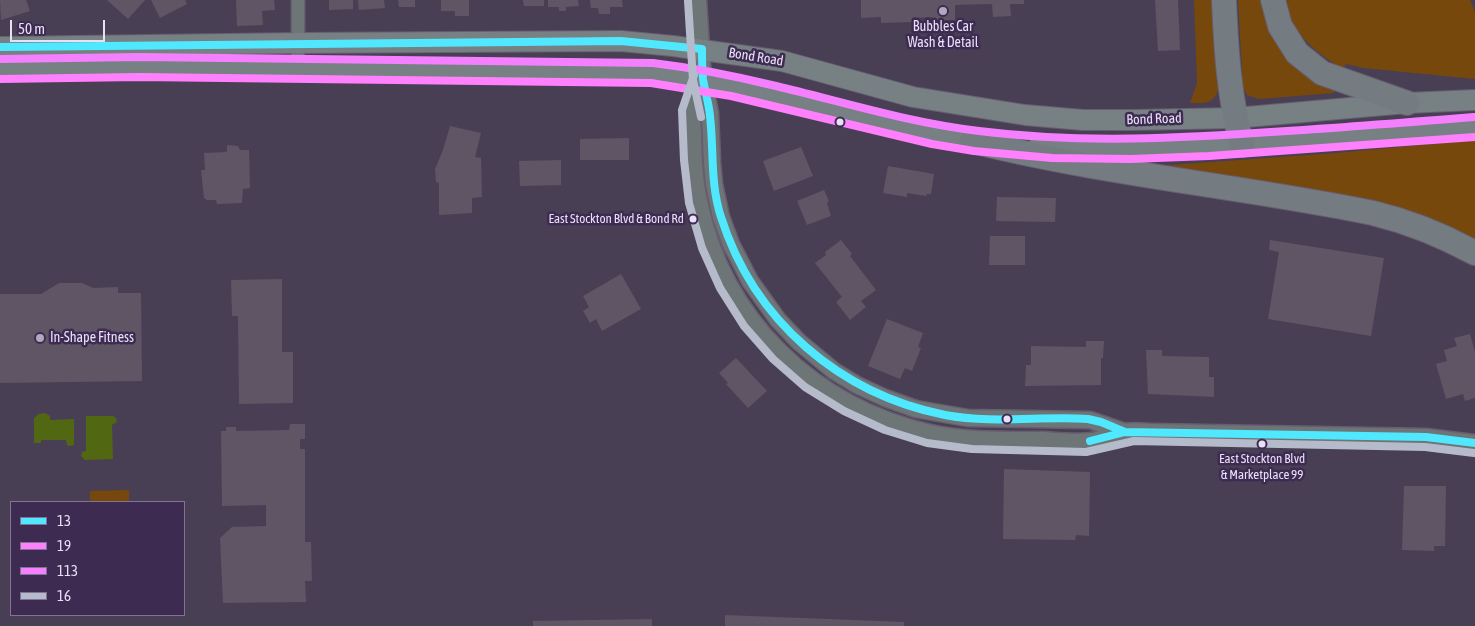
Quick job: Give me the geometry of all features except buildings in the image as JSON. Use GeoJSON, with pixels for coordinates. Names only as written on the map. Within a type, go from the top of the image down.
{"type":"FeatureCollection","features":[{"type":"Feature","properties":{"kind":"highway"},"geometry":{"type":"LineString","coordinates":[[1224,0],[1225,30],[1235,118],[1242,145]]}},
{"type":"Feature","properties":{"kind":"highway"},"geometry":{"type":"LineString","coordinates":[[1274,0],[1280,26],[1297,53],[1322,73],[1407,103]]}},
{"type":"Feature","properties":{"kind":"highway"},"geometry":{"type":"LineString","coordinates":[[972,141],[1081,165],[1374,213],[1428,229],[1475,252]]}},
{"type":"Feature","properties":{"kind":"main road","name":"Bond Road"},"geometry":{"type":"LineString","coordinates":[[9,47],[299,43],[621,42],[702,49],[782,61],[913,96],[1025,115],[1083,120],[1235,118],[1407,103],[1475,100]]}},
{"type":"Feature","properties":{"kind":"main road"},"geometry":{"type":"LineString","coordinates":[[0,59],[8,57],[9,47]]}},
{"type":"Feature","properties":{"kind":"main road"},"geometry":{"type":"LineString","coordinates":[[0,69],[139,67],[611,71],[652,73],[703,79],[873,120],[972,141],[1072,150],[1178,149],[1475,127]]}},
{"type":"Feature","properties":{"kind":"street"},"geometry":{"type":"LineString","coordinates":[[298,0],[298,68]]}},
{"type":"Feature","properties":{"kind":"street"},"geometry":{"type":"LineString","coordinates":[[698,0],[703,79],[710,112],[714,184],[721,217],[731,244],[750,281],[778,320],[799,342],[834,371],[857,385],[916,409],[968,418],[1090,420],[1125,432]]}},
{"type":"Feature","properties":{"kind":"street"},"geometry":{"type":"LineString","coordinates":[[703,79],[692,111],[694,167],[697,194],[710,244],[735,297],[747,315],[788,360],[816,383],[848,403],[893,422],[930,433],[998,440],[1089,441],[1125,432],[1426,437],[1475,442]]}},
{"type":"Feature","properties":{"kind":"street"},"geometry":{"type":"LineString","coordinates":[[747,315],[764,320],[790,348],[816,371],[825,374],[834,371]]}},
{"type":"Feature","properties":{"kind":"shaded area"},"geometry":{"type":"Polygon","coordinates":[[[1194,0],[1212,0],[1219,88],[1214,98],[1205,103],[1190,103],[1197,83],[1194,0]]]}},
{"type":"Feature","properties":{"kind":"shaded area"},"geometry":{"type":"Polygon","coordinates":[[[1238,0],[1264,0],[1335,86],[1334,93],[1259,99],[1247,95],[1243,88],[1238,0]]]}},
{"type":"Feature","properties":{"kind":"shaded area"},"geometry":{"type":"Polygon","coordinates":[[[1287,0],[1470,0],[1475,12],[1475,79],[1364,68],[1346,64],[1343,69],[1314,49],[1306,41],[1293,22],[1287,0]]]}},
{"type":"Feature","properties":{"kind":"shaded area"},"geometry":{"type":"Polygon","coordinates":[[[1475,140],[1475,243],[1158,166],[1336,153],[1475,140]]]}},
{"type":"Feature","properties":{"kind":"shaded area"},"geometry":{"type":"Polygon","coordinates":[[[45,413],[50,416],[50,420],[74,419],[74,445],[67,445],[66,440],[41,440],[41,443],[34,443],[34,418],[39,414],[45,413]]]}},
{"type":"Feature","properties":{"kind":"shaded area"},"geometry":{"type":"Polygon","coordinates":[[[86,416],[113,416],[116,418],[117,422],[112,425],[113,459],[85,460],[81,456],[82,452],[86,451],[86,416]]]}},
{"type":"Feature","properties":{"kind":"shaded area"},"geometry":{"type":"Polygon","coordinates":[[[129,490],[129,501],[90,501],[90,491],[129,490]]]}},
{"type":"Feature","properties":{"kind":"transit line","name":"16"},"geometry":{"type":"LineString","coordinates":[[688,1],[693,80],[701,117]]}},
{"type":"Feature","properties":{"kind":"transit line","name":"13"},"geometry":{"type":"LineString","coordinates":[[0,47],[621,41],[702,49],[702,68],[709,107],[715,192],[721,217],[736,255],[755,289],[779,320],[806,347],[837,371],[870,390],[907,405],[963,418],[1088,419],[1125,432]]}},
{"type":"Feature","properties":{"kind":"transit line","name":"113"},"geometry":{"type":"LineString","coordinates":[[0,59],[139,57],[653,63],[745,79],[928,123],[1018,135],[1095,139],[1210,136],[1474,117]]}},
{"type":"Feature","properties":{"kind":"transit line","name":"16"},"geometry":{"type":"LineString","coordinates":[[694,75],[682,110],[684,160],[689,203],[702,248],[720,288],[744,326],[773,359],[805,387],[844,411],[885,430],[927,443],[972,449],[1086,452],[1134,441],[1425,447],[1474,453]]}},
{"type":"Feature","properties":{"kind":"transit line","name":"19"},"geometry":{"type":"LineString","coordinates":[[0,79],[139,77],[651,83],[731,96],[932,144],[974,151],[1052,158],[1131,159],[1209,156],[1475,137]]}},
{"type":"Feature","properties":{"kind":"transit line","name":"13"},"geometry":{"type":"LineString","coordinates":[[1090,441],[1125,432],[1426,437],[1475,443]]}},
{"type":"Feature","properties":{"kind":"place","name":"Bubbles Car Wash & Detail"},"geometry":{"type":"Point","coordinates":[943,11]}},
{"type":"Feature","properties":{"kind":"place","name":"East Stockton Blvd & Bond Rd"},"geometry":{"type":"Point","coordinates":[693,219]}},
{"type":"Feature","properties":{"kind":"place","name":"In-Shape Fitness"},"geometry":{"type":"Point","coordinates":[40,338]}},
{"type":"Feature","properties":{"kind":"place","name":"East Stockton Blvd & Marketplace 99"},"geometry":{"type":"Point","coordinates":[1262,444]}}]}
